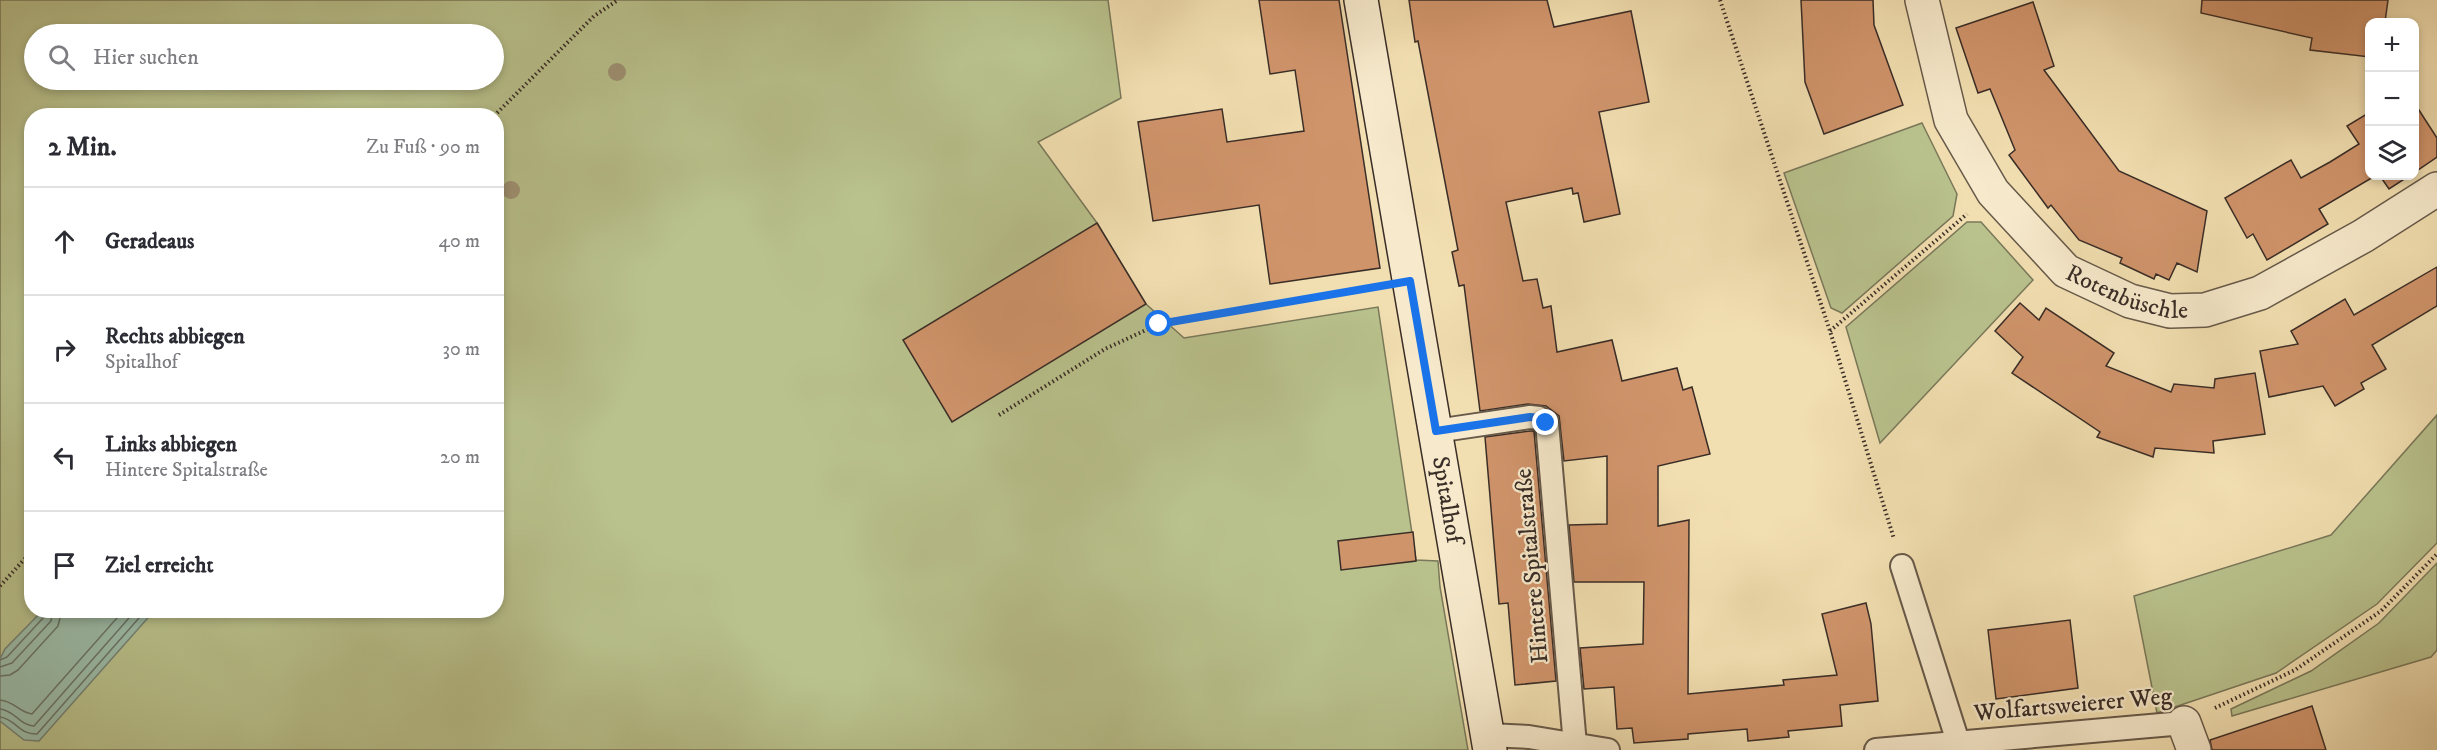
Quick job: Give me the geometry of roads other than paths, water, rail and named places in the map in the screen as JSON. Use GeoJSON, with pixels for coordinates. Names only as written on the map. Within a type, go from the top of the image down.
{"type":"FeatureCollection","features":[{"type":"Feature","properties":{"kind":"street","name":"Spitalhof"},"geometry":{"type":"LineString","coordinates":[[1361,0],[1489,742]]}},
{"type":"Feature","properties":{"kind":"street","name":"Rotenbüschle"},"geometry":{"type":"LineString","coordinates":[[1922,0],[1951,120],[1993,192],[2066,271],[2130,301],[2170,311],[2205,310],[2260,293],[2363,236],[2437,189]]}},
{"type":"Feature","properties":{"kind":"lane","name":"Hintere Spitalstraße"},"geometry":{"type":"LineString","coordinates":[[1436,431],[1530,417],[1539,418],[1546,423],[1575,745]]}},
{"type":"Feature","properties":{"kind":"lane"},"geometry":{"type":"LineString","coordinates":[[1902,566],[1958,742]]}},
{"type":"Feature","properties":{"kind":"lane"},"geometry":{"type":"LineString","coordinates":[[1489,742],[1528,736],[1608,750]]}},
{"type":"Feature","properties":{"kind":"lane","name":"Wolfartsweierer Weg"},"geometry":{"type":"LineString","coordinates":[[1876,750],[1958,742],[2189,736]]}},
{"type":"Feature","properties":{"kind":"water"},"geometry":{"type":"Polygon","coordinates":[[[35,618],[148,618],[39,741],[24,740],[0,721],[0,659],[5,649],[35,618]]]}}]}
